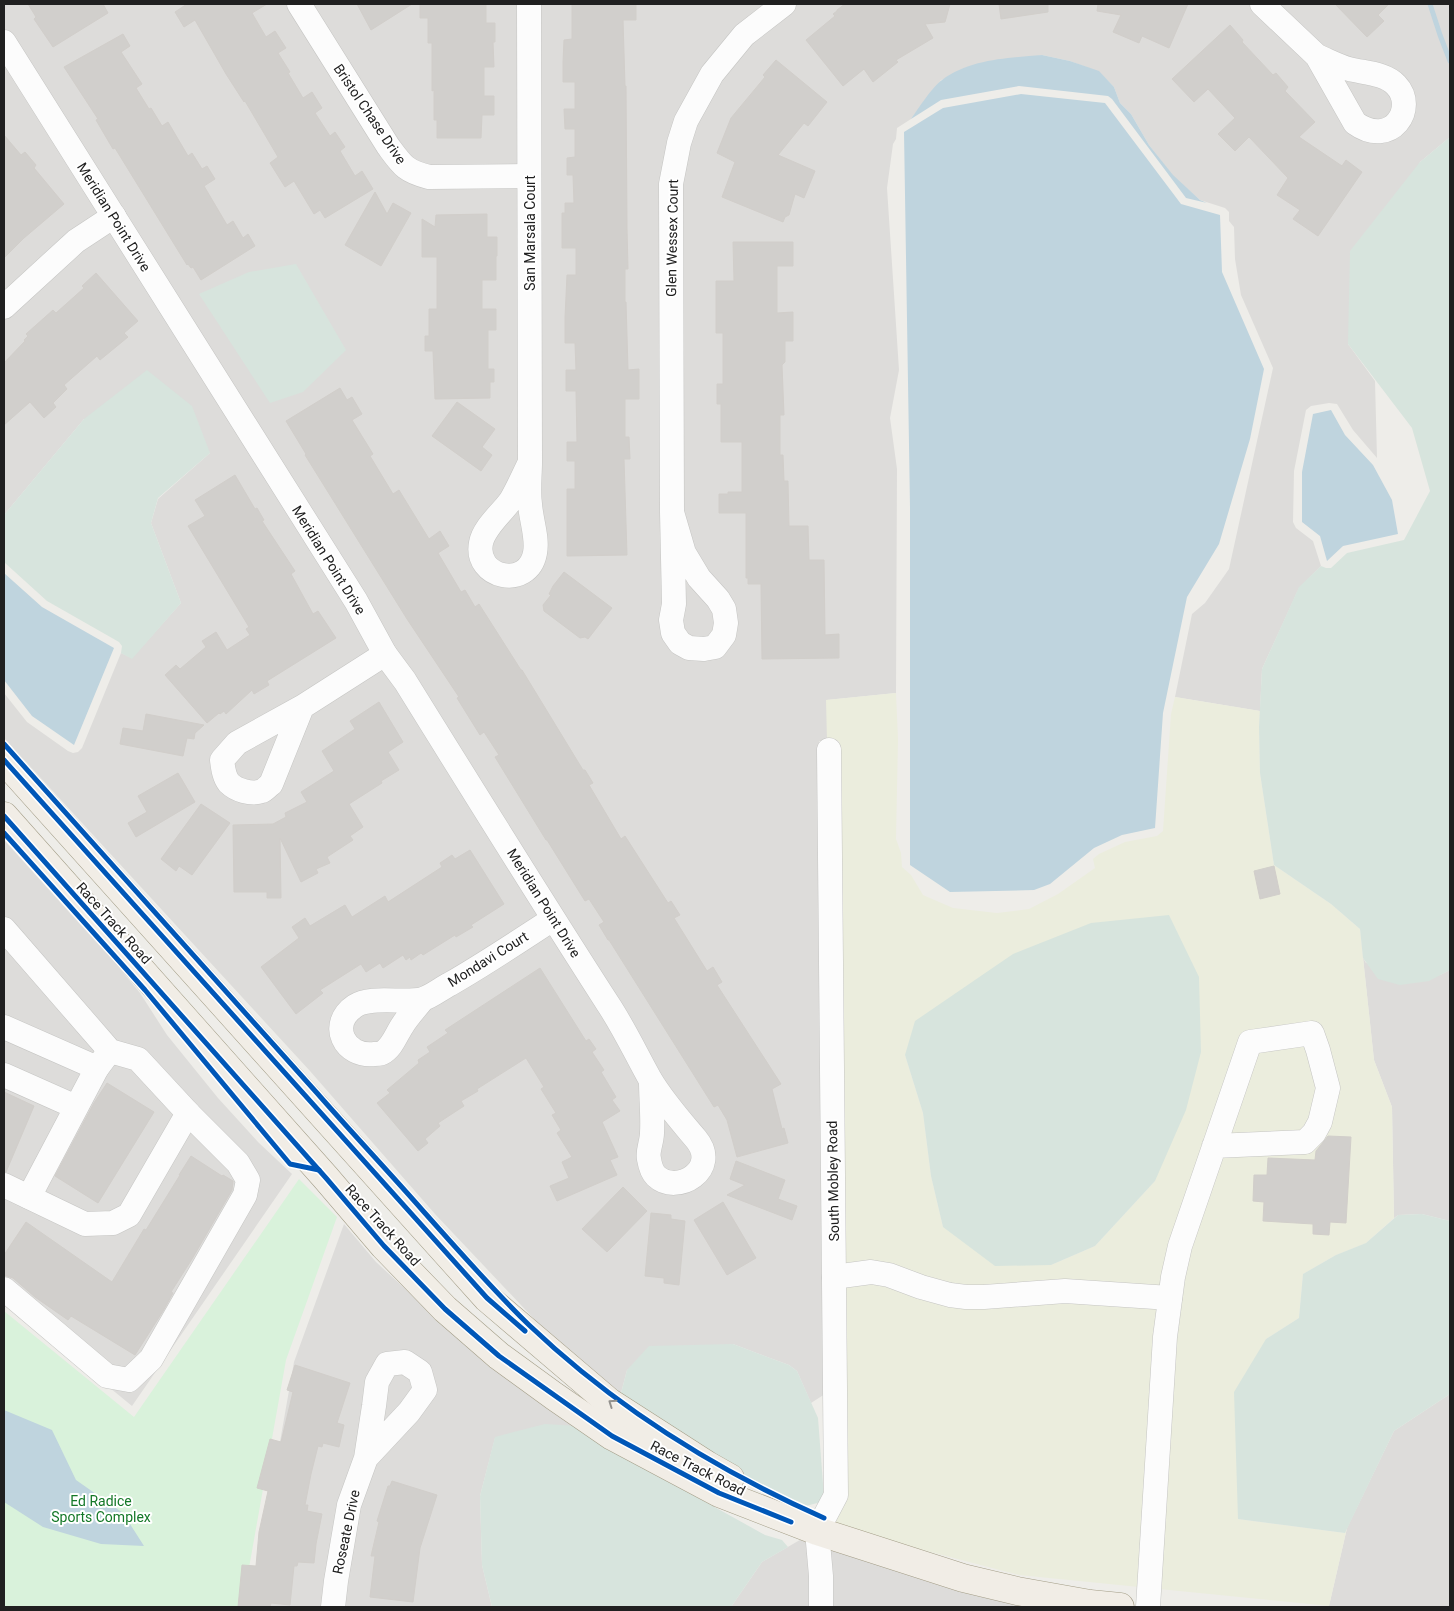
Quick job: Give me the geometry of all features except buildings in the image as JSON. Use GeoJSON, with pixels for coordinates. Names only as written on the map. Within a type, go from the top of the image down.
{"type":"FeatureCollection","features":[{"type":"Feature","properties":{"kind":"main road","name":"Race Track Road"},"geometry":{"type":"LineString","coordinates":[[4,760],[487,1298],[609,1402],[707,1465],[817,1531]]}},
{"type":"Feature","properties":{"kind":"main road"},"geometry":{"type":"LineString","coordinates":[[4,782],[186,986],[227,1010]]}},
{"type":"Feature","properties":{"kind":"main road","name":"Race Track Road"},"geometry":{"type":"LineString","coordinates":[[4,816],[326,1178],[384,1246],[445,1309],[499,1356],[546,1391],[612,1436],[719,1493],[817,1531],[963,1578],[1017,1591],[1090,1604],[1120,1607]]}},
{"type":"Feature","properties":{"kind":"main road"},"geometry":{"type":"LineString","coordinates":[[326,1178],[353,1150]]}},
{"type":"Feature","properties":{"kind":"street","name":"Bristol Chase Drive"},"geometry":{"type":"LineString","coordinates":[[299,4],[388,146],[403,166],[415,173],[429,177],[530,176]]}},
{"type":"Feature","properties":{"kind":"street","name":"San Marsala Court"},"geometry":{"type":"LineString","coordinates":[[529,4],[530,462]]}},
{"type":"Feature","properties":{"kind":"street","name":"Glen Wessex Court"},"geometry":{"type":"LineString","coordinates":[[672,512],[684,552],[699,578],[718,599],[724,609],[726,623],[724,635],[715,647],[704,649],[689,648],[680,643],[674,633],[671,620],[674,604],[672,512],[671,184],[679,143],[686,121],[712,74],[744,35],[784,4]]}},
{"type":"Feature","properties":{"kind":"street"},"geometry":{"type":"LineString","coordinates":[[1262,4],[1317,56]]}},
{"type":"Feature","properties":{"kind":"street","name":"Meridian Point Drive"},"geometry":{"type":"LineString","coordinates":[[4,42],[356,601],[384,654],[405,681],[623,1028],[651,1080]]}},
{"type":"Feature","properties":{"kind":"street"},"geometry":{"type":"LineString","coordinates":[[4,308],[76,241],[114,216]]}},
{"type":"Feature","properties":{"kind":"street"},"geometry":{"type":"LineString","coordinates":[[302,707],[384,654]]}},
{"type":"Feature","properties":{"kind":"street","name":"South Mobley Road"},"geometry":{"type":"LineString","coordinates":[[817,1531],[836,1495],[829,750]]}},
{"type":"Feature","properties":{"kind":"street","name":"Mondavi Court"},"geometry":{"type":"LineString","coordinates":[[423,999],[477,968],[553,918]]}},
{"type":"Feature","properties":{"kind":"street"},"geometry":{"type":"LineString","coordinates":[[4,929],[103,1059]]}},
{"type":"Feature","properties":{"kind":"street"},"geometry":{"type":"LineString","coordinates":[[4,1027],[103,1059],[138,1059],[238,1163],[248,1180],[245,1196],[151,1359],[130,1380],[107,1376],[4,1289]]}},
{"type":"Feature","properties":{"kind":"street"},"geometry":{"type":"LineString","coordinates":[[1148,1607],[1164,1337],[1173,1277],[1180,1246],[1214,1146],[1250,1042],[1312,1032],[1328,1088],[1320,1122],[1314,1133],[1305,1142],[1214,1146]]}},
{"type":"Feature","properties":{"kind":"street"},"geometry":{"type":"LineString","coordinates":[[29,1197],[103,1059]]}},
{"type":"Feature","properties":{"kind":"street"},"geometry":{"type":"LineString","coordinates":[[4,1076],[76,1107]]}},
{"type":"Feature","properties":{"kind":"street"},"geometry":{"type":"LineString","coordinates":[[4,1185],[85,1224],[113,1222],[129,1215],[188,1113]]}},
{"type":"Feature","properties":{"kind":"street"},"geometry":{"type":"LineString","coordinates":[[834,1277],[871,1272],[889,1275],[950,1295],[966,1297],[1065,1291],[1170,1298]]}},
{"type":"Feature","properties":{"kind":"street","name":"Roseate Drive"},"geometry":{"type":"LineString","coordinates":[[333,1607],[349,1505],[366,1458]]}},
{"type":"Feature","properties":{"kind":"street"},"geometry":{"type":"LineString","coordinates":[[817,1531],[821,1576],[821,1607]]}},
{"type":"Feature","properties":{"kind":"shaded area"},"geometry":{"type":"Polygon","coordinates":[[[4,4],[1450,4],[1450,137],[1420,162],[1348,344],[1375,381],[1377,458],[1353,430],[1337,404],[1329,403],[1311,406],[1306,410],[1294,471],[1293,522],[1296,528],[1313,541],[1321,566],[1299,588],[1262,669],[1260,711],[1175,697],[1192,614],[1205,603],[1229,569],[1273,368],[1241,295],[1235,259],[1234,227],[1229,221],[1229,212],[1225,208],[1200,200],[1173,176],[1149,145],[1131,114],[1120,103],[1114,87],[1099,72],[1070,61],[1042,55],[941,80],[911,119],[897,128],[887,188],[899,370],[890,418],[897,469],[896,693],[827,700],[827,741],[819,741],[825,1394],[811,1403],[797,1371],[789,1365],[733,1344],[627,1370],[621,1393],[612,1389],[553,1339],[435,1214],[310,1071],[4,738],[4,693],[27,722],[68,751],[78,752],[82,748],[121,653],[132,658],[181,603],[151,523],[158,499],[210,453],[84,419],[4,515],[4,4]]]}},
{"type":"Feature","properties":{"kind":"shaded area"},"geometry":{"type":"Polygon","coordinates":[[[1450,137],[1450,970],[1429,981],[1400,985],[1378,979],[1363,958],[1360,929],[1331,904],[1274,865],[1260,773],[1259,727],[1262,669],[1299,587],[1321,566],[1331,568],[1347,553],[1404,540],[1430,491],[1412,428],[1348,344],[1350,251],[1420,162],[1450,137]]]}},
{"type":"Feature","properties":{"kind":"shaded area"},"geometry":{"type":"Polygon","coordinates":[[[296,264],[346,350],[303,392],[270,403],[199,294],[249,272],[296,264]]]}},
{"type":"Feature","properties":{"kind":"shaded area"},"geometry":{"type":"Polygon","coordinates":[[[147,370],[192,406],[210,453],[158,498],[151,523],[181,603],[132,659],[121,653],[122,646],[119,642],[47,601],[4,562],[4,515],[84,419],[147,370]]]}},
{"type":"Feature","properties":{"kind":"shaded area"},"geometry":{"type":"Polygon","coordinates":[[[4,840],[117,965],[140,993],[167,1035],[218,1098],[258,1142],[292,1174],[132,1406],[4,1301],[4,840]]]}},
{"type":"Feature","properties":{"kind":"shaded area"},"geometry":{"type":"Polygon","coordinates":[[[1169,915],[1199,977],[1201,1052],[1186,1110],[1155,1181],[1095,1246],[1051,1265],[995,1266],[943,1227],[931,1176],[923,1113],[905,1055],[915,1021],[1013,954],[1091,923],[1169,915]]]}},
{"type":"Feature","properties":{"kind":"shaded area"},"geometry":{"type":"Polygon","coordinates":[[[1363,958],[1366,963],[1440,975],[1450,970],[1450,1221],[1422,1214],[1398,1215],[1394,1218],[1392,1107],[1374,1060],[1363,958]]]}},
{"type":"Feature","properties":{"kind":"shaded area"},"geometry":{"type":"Polygon","coordinates":[[[1422,1214],[1450,1221],[1450,1394],[1394,1431],[1345,1533],[1238,1519],[1234,1392],[1266,1339],[1299,1318],[1303,1274],[1336,1255],[1366,1243],[1398,1215],[1422,1214]]]}},
{"type":"Feature","properties":{"kind":"shaded area"},"geometry":{"type":"Polygon","coordinates":[[[344,1224],[376,1262],[426,1308],[577,1426],[495,1438],[480,1496],[482,1565],[492,1607],[251,1607],[294,1362],[344,1224]]]}},
{"type":"Feature","properties":{"kind":"shaded area"},"geometry":{"type":"Polygon","coordinates":[[[733,1344],[789,1365],[797,1371],[818,1418],[824,1497],[821,1502],[806,1506],[776,1493],[734,1470],[641,1411],[621,1393],[627,1370],[649,1346],[733,1344]]]}},
{"type":"Feature","properties":{"kind":"shaded area"},"geometry":{"type":"Polygon","coordinates":[[[1450,1394],[1450,1607],[1329,1606],[1347,1528],[1394,1431],[1450,1394]]]}},
{"type":"Feature","properties":{"kind":"shaded area"},"geometry":{"type":"Polygon","coordinates":[[[545,1424],[577,1426],[628,1459],[765,1535],[782,1540],[788,1547],[762,1562],[731,1607],[492,1607],[482,1565],[480,1496],[495,1437],[545,1424]]]}},
{"type":"Feature","properties":{"kind":"shaded area"},"geometry":{"type":"Polygon","coordinates":[[[805,1537],[807,1538],[811,1607],[731,1607],[762,1562],[805,1537]]]}},
{"type":"Feature","properties":{"kind":"shaded area"},"geometry":{"type":"Polygon","coordinates":[[[828,1544],[1057,1607],[831,1607],[828,1544]]]}},
{"type":"Feature","properties":{"kind":"green space"},"geometry":{"type":"Polygon","coordinates":[[[896,693],[898,739],[896,839],[901,853],[902,867],[911,875],[923,895],[953,908],[997,913],[1029,909],[1058,894],[1095,868],[1093,859],[1099,854],[1125,842],[1157,836],[1163,831],[1171,714],[1175,697],[1260,711],[1260,773],[1274,865],[1331,904],[1360,929],[1374,1060],[1392,1107],[1394,1218],[1366,1243],[1336,1255],[1303,1274],[1299,1318],[1266,1339],[1238,1519],[1345,1533],[1347,1528],[1329,1606],[1019,1575],[831,1526],[846,1495],[839,741],[827,741],[826,700],[896,693]],[[905,1055],[923,1113],[931,1176],[943,1227],[1051,1265],[1095,1246],[1155,1181],[905,1055]]]}},
{"type":"Feature","properties":{"kind":"green space","name":"Ed Radice Sports Complex"},"geometry":{"type":"Polygon","coordinates":[[[299,1179],[337,1217],[286,1360],[242,1607],[4,1607],[4,1311],[134,1417],[299,1179]]]}},
{"type":"Feature","properties":{"kind":"water"},"geometry":{"type":"Polygon","coordinates":[[[1042,55],[1070,61],[1099,71],[1114,87],[1120,103],[1131,114],[1149,145],[1173,175],[1200,200],[1207,203],[1186,198],[1108,96],[1019,86],[941,100],[911,119],[934,87],[953,73],[990,61],[1042,55]]]}},
{"type":"Feature","properties":{"kind":"water"},"geometry":{"type":"Polygon","coordinates":[[[1021,94],[1105,103],[1181,204],[1220,215],[1222,272],[1264,369],[1250,439],[1219,544],[1187,597],[1163,713],[1155,828],[1122,835],[1094,848],[1050,884],[1034,890],[950,892],[910,865],[910,507],[904,132],[943,108],[1021,94]]]}},
{"type":"Feature","properties":{"kind":"water"},"geometry":{"type":"Polygon","coordinates":[[[1331,410],[1345,435],[1373,465],[1392,500],[1398,534],[1343,546],[1327,561],[1320,536],[1302,522],[1302,472],[1313,414],[1331,410]]]}},
{"type":"Feature","properties":{"kind":"water"},"geometry":{"type":"Polygon","coordinates":[[[4,573],[42,607],[114,648],[74,745],[32,716],[4,680],[4,573]]]}},
{"type":"Feature","properties":{"kind":"water"},"geometry":{"type":"Polygon","coordinates":[[[4,1410],[52,1430],[76,1480],[123,1513],[144,1546],[101,1544],[43,1527],[4,1502],[4,1410]]]}},
{"type":"Feature","properties":{"kind":"waterway"},"geometry":{"type":"LineString","coordinates":[[1430,4],[1450,61]]}},
{"type":"Feature","properties":{"kind":"cycle path"},"geometry":{"type":"LineString","coordinates":[[4,744],[462,1255],[529,1325],[596,1383],[668,1434],[744,1479],[824,1518]]}},
{"type":"Feature","properties":{"kind":"cycle path"},"geometry":{"type":"LineString","coordinates":[[4,760],[487,1298],[525,1331]]}},
{"type":"Feature","properties":{"kind":"cycle path"},"geometry":{"type":"LineString","coordinates":[[4,816],[326,1178],[384,1246],[445,1309],[499,1356],[612,1436],[719,1493],[791,1522]]}},
{"type":"Feature","properties":{"kind":"cycle path"},"geometry":{"type":"LineString","coordinates":[[4,833],[145,990],[290,1164],[319,1170]]}}]}
